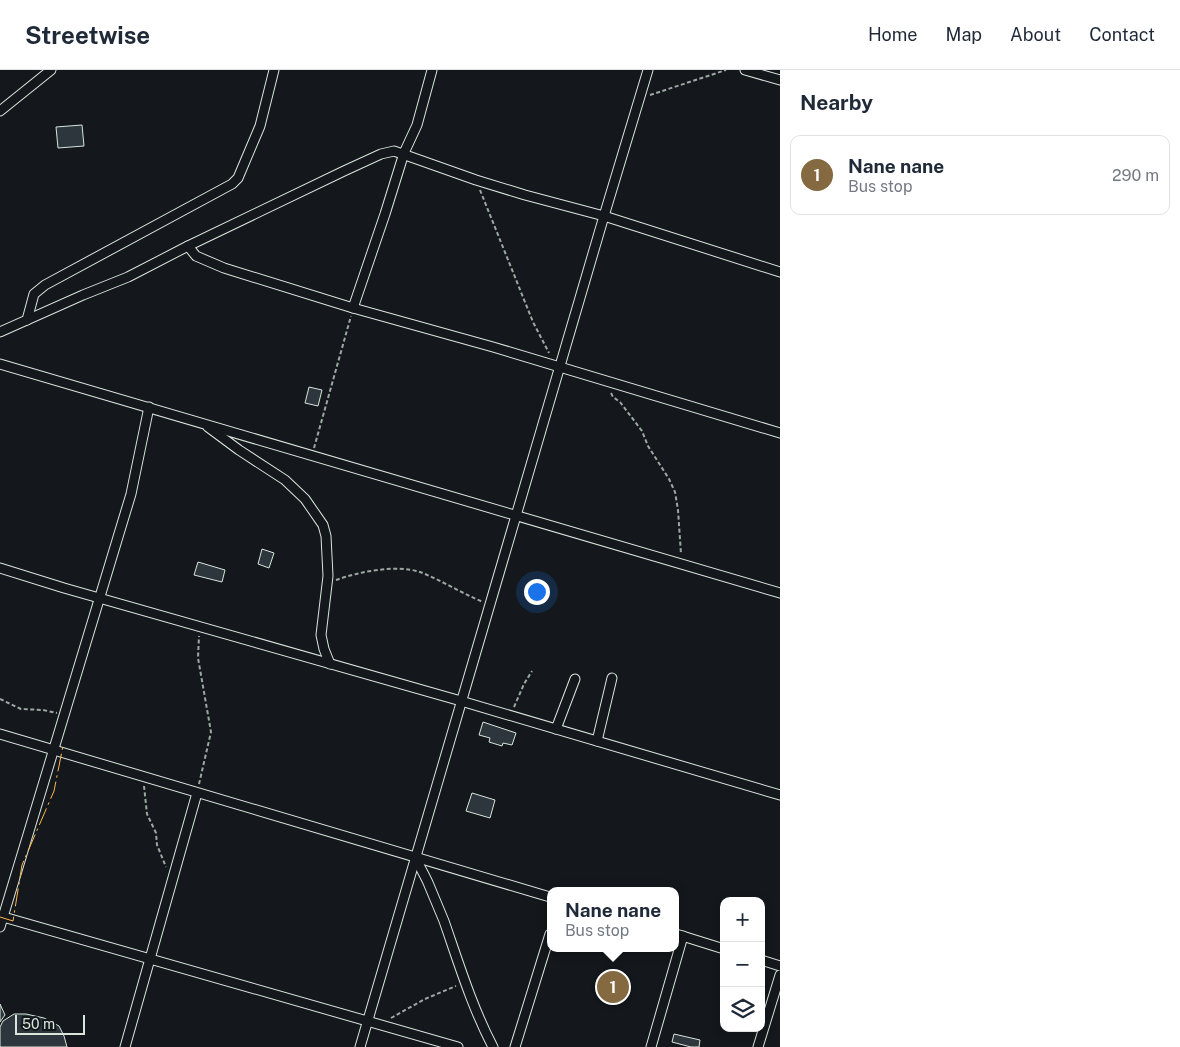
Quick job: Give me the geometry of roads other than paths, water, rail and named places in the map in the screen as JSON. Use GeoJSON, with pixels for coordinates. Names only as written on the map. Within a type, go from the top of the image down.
{"type":"FeatureCollection","features":[{"type":"Feature","properties":{"kind":"street"},"geometry":{"type":"LineString","coordinates":[[0,111],[51,70]]}},
{"type":"Feature","properties":{"kind":"street"},"geometry":{"type":"LineString","coordinates":[[27,320],[34,294],[45,285],[232,184],[238,178],[260,126],[274,70]]}},
{"type":"Feature","properties":{"kind":"street"},"geometry":{"type":"LineString","coordinates":[[353,308],[404,153],[417,125],[432,70]]}},
{"type":"Feature","properties":{"kind":"street"},"geometry":{"type":"LineString","coordinates":[[360,1047],[516,516],[557,368],[648,70]]}},
{"type":"Feature","properties":{"kind":"street"},"geometry":{"type":"LineString","coordinates":[[745,70],[780,80]]}},
{"type":"Feature","properties":{"kind":"street"},"geometry":{"type":"LineString","coordinates":[[0,332],[128,277],[188,246],[381,154],[394,151],[476,180],[604,216],[780,272]]}},
{"type":"Feature","properties":{"kind":"street"},"geometry":{"type":"LineString","coordinates":[[188,246],[196,256],[224,268],[353,308],[494,347],[557,368],[780,433]]}},
{"type":"Feature","properties":{"kind":"street"},"geometry":{"type":"LineString","coordinates":[[0,364],[780,593]]}},
{"type":"Feature","properties":{"kind":"street"},"geometry":{"type":"LineString","coordinates":[[0,927],[131,494],[149,408]]}},
{"type":"Feature","properties":{"kind":"street"},"geometry":{"type":"LineString","coordinates":[[203,424],[295,488],[315,511],[323,524],[326,536],[328,582],[321,635],[330,664]]}},
{"type":"Feature","properties":{"kind":"street"},"geometry":{"type":"LineString","coordinates":[[0,568],[508,714],[780,795]]}},
{"type":"Feature","properties":{"kind":"street"},"geometry":{"type":"LineString","coordinates":[[597,741],[612,678]]}},
{"type":"Feature","properties":{"kind":"street"},"geometry":{"type":"LineString","coordinates":[[556,729],[575,679]]}},
{"type":"Feature","properties":{"kind":"street"},"geometry":{"type":"LineString","coordinates":[[0,734],[547,896]]}},
{"type":"Feature","properties":{"kind":"street"},"geometry":{"type":"LineString","coordinates":[[126,1047],[197,793]]}},
{"type":"Feature","properties":{"kind":"street"},"geometry":{"type":"LineString","coordinates":[[416,857],[493,1047]]}},
{"type":"Feature","properties":{"kind":"street"},"geometry":{"type":"LineString","coordinates":[[2,916],[458,1047]]}},
{"type":"Feature","properties":{"kind":"street"},"geometry":{"type":"LineString","coordinates":[[679,935],[720,947]]}},
{"type":"Feature","properties":{"kind":"street"},"geometry":{"type":"LineString","coordinates":[[515,1047],[547,944]]}},
{"type":"Feature","properties":{"kind":"street"},"geometry":{"type":"LineString","coordinates":[[651,1047],[675,952]]}},
{"type":"Feature","properties":{"kind":"street"},"geometry":{"type":"LineString","coordinates":[[765,961],[780,966]]}},
{"type":"Feature","properties":{"kind":"street"},"geometry":{"type":"LineString","coordinates":[[758,1047],[780,975]]}},
{"type":"Feature","properties":{"kind":"place","name":"Nane nane"},"geometry":{"type":"Point","coordinates":[613,987]}}]}
